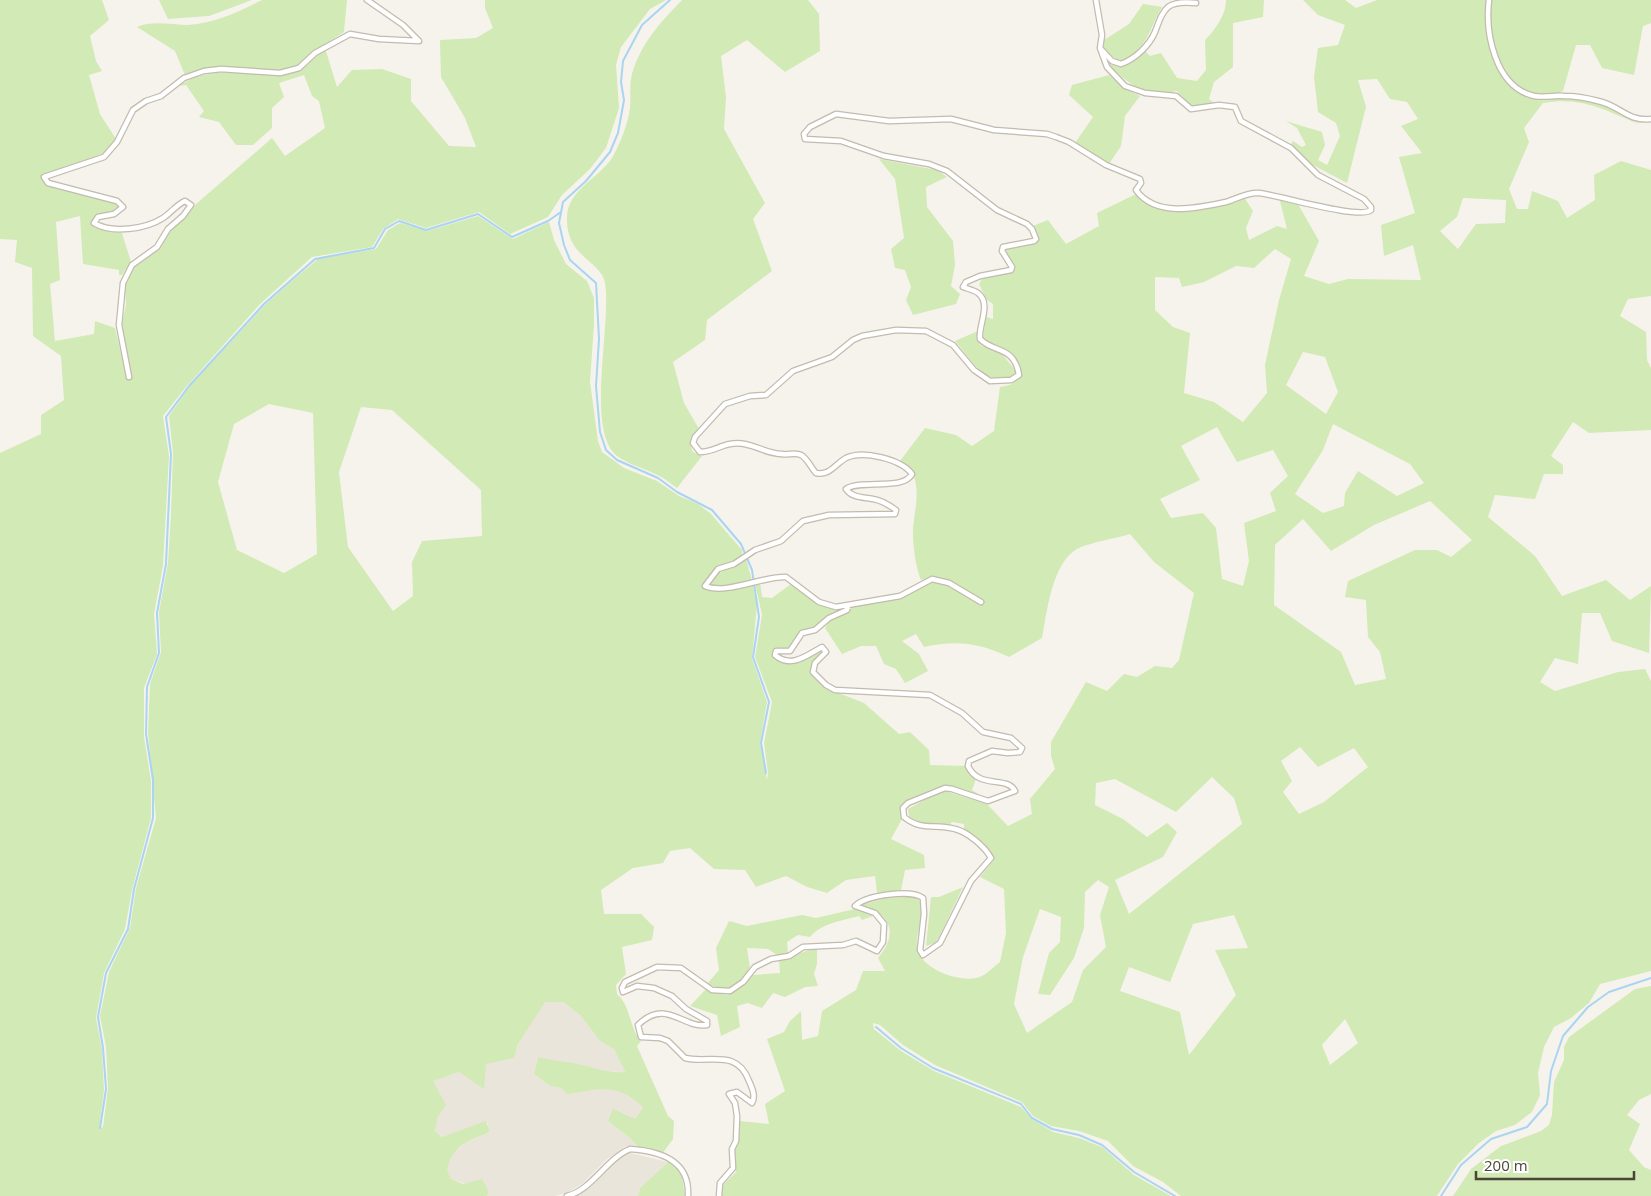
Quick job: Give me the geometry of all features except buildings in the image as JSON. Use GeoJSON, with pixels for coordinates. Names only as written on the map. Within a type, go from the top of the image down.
{"type":"FeatureCollection","features":[{"type":"Feature","properties":{"kind":"street"},"geometry":{"type":"LineString","coordinates":[[129,377],[119,325],[123,284],[132,265],[157,247],[168,229],[183,216],[191,205],[184,201],[162,219],[121,231],[102,228],[94,223],[98,217],[114,214],[123,207],[117,201],[48,183],[44,177],[104,157],[117,142],[133,110],[161,96],[184,78],[204,71],[280,73],[299,68],[315,53],[350,34],[379,39],[419,41],[403,25],[367,0]]}},
{"type":"Feature","properties":{"kind":"street"},"geometry":{"type":"LineString","coordinates":[[982,602],[949,583],[932,579],[900,596],[836,607],[820,602],[786,577],[729,586],[710,588],[705,586],[718,569],[734,564],[755,550],[781,541],[803,522],[828,515],[895,514],[896,510],[890,506],[874,499],[857,497],[846,490],[856,486],[889,484],[908,480],[912,474],[910,470],[890,459],[852,456],[828,473],[821,474],[816,473],[804,456],[798,454],[781,454],[753,445],[736,443],[707,452],[700,452],[693,443],[695,437],[708,425],[725,404],[750,396],[766,395],[793,371],[832,357],[853,340],[862,336],[896,330],[926,331],[953,345],[974,370],[990,381],[1003,382],[1018,378],[1018,369],[1006,352],[984,344],[980,339],[984,321],[984,300],[976,291],[963,287],[966,282],[980,276],[1011,270],[1012,267],[1002,251],[1003,247],[1036,239],[1032,229],[1026,224],[997,210],[947,171],[929,164],[884,156],[841,141],[805,139],[804,134],[810,127],[836,114],[889,121],[951,119],[994,130],[1047,134],[1069,142],[1106,165],[1140,179],[1141,183],[1136,190],[1140,196],[1162,207],[1189,208],[1255,193],[1365,214],[1371,210],[1372,206],[1364,199],[1318,175],[1291,148],[1241,121],[1235,106],[1219,105],[1191,109],[1176,96],[1145,93],[1125,86],[1107,67],[1100,48],[1102,35],[1096,0]]}},
{"type":"Feature","properties":{"kind":"street"},"geometry":{"type":"LineString","coordinates":[[1100,48],[1112,61],[1121,64],[1129,62],[1148,44],[1162,12],[1168,5],[1184,0],[1196,3]]}},
{"type":"Feature","properties":{"kind":"street"},"geometry":{"type":"LineString","coordinates":[[1490,0],[1488,24],[1498,62],[1502,72],[1522,92],[1543,98],[1562,96],[1601,101],[1636,120],[1651,119]]}},
{"type":"Feature","properties":{"kind":"street"},"geometry":{"type":"LineString","coordinates":[[719,1196],[720,1183],[733,1168],[732,1149],[736,1141],[737,1110],[729,1094],[737,1092],[752,1104],[754,1100],[746,1072],[732,1062],[720,1058],[693,1060],[685,1058],[668,1040],[641,1037],[638,1025],[648,1018],[662,1014],[676,1015],[701,1026],[707,1025],[707,1021],[686,1009],[672,996],[654,988],[638,986],[623,992],[622,988],[625,982],[657,967],[681,968],[712,990],[725,992],[736,988],[762,962],[780,956],[789,956],[803,947],[844,945],[856,941],[877,951],[883,942],[884,924],[875,913],[855,906],[872,899],[900,893],[912,893],[923,898],[924,914],[920,950],[923,955],[940,943],[971,881],[991,858],[971,838],[955,829],[914,825],[904,817],[903,808],[908,803],[945,788],[988,801],[1015,791],[1012,786],[1006,783],[985,782],[977,778],[968,766],[969,761],[992,751],[1008,754],[1020,752],[1022,748],[1011,738],[983,732],[962,713],[930,695],[835,690],[826,686],[813,672],[815,663],[826,652],[822,647],[794,661],[786,661],[775,655],[776,651],[787,652],[790,650],[802,632],[819,628],[829,618],[846,610],[848,606]]}},
{"type":"Feature","properties":{"kind":"street"},"geometry":{"type":"LineString","coordinates":[[567,1196],[577,1191],[616,1157],[630,1149],[658,1154],[679,1165],[687,1179],[688,1196]]}},
{"type":"Feature","properties":{"kind":"shaded area"},"geometry":{"type":"Polygon","coordinates":[[[544,1002],[563,1002],[581,1016],[600,1041],[614,1049],[625,1072],[598,1071],[577,1064],[559,1063],[538,1057],[534,1074],[550,1086],[581,1092],[611,1088],[624,1093],[643,1106],[635,1119],[608,1121],[638,1147],[626,1146],[607,1159],[583,1183],[567,1193],[555,1196],[487,1196],[489,1192],[451,1179],[446,1170],[450,1155],[465,1143],[490,1132],[487,1122],[442,1137],[435,1131],[438,1116],[432,1081],[486,1063],[514,1058],[518,1044],[544,1002]]]}},
{"type":"Feature","properties":{"kind":"shaded area"},"geometry":{"type":"Polygon","coordinates":[[[626,1152],[668,1162],[640,1188],[638,1196],[573,1196],[583,1191],[626,1152]]]}},
{"type":"Feature","properties":{"kind":"green space"},"geometry":{"type":"Polygon","coordinates":[[[0,0],[102,0],[109,20],[90,36],[96,61],[102,71],[89,75],[100,114],[116,139],[102,154],[42,176],[47,185],[117,203],[120,207],[113,212],[96,216],[93,224],[102,230],[122,233],[131,262],[122,275],[119,275],[119,270],[83,264],[80,216],[56,222],[60,280],[50,284],[55,341],[94,334],[95,321],[115,328],[127,380],[132,377],[122,324],[126,305],[125,284],[133,265],[158,248],[170,230],[195,205],[272,138],[285,156],[325,128],[319,101],[312,96],[304,75],[279,83],[284,97],[272,108],[272,128],[253,145],[236,145],[219,122],[199,117],[204,111],[186,85],[179,86],[195,78],[212,74],[278,75],[291,73],[306,66],[325,48],[337,87],[352,70],[382,69],[411,79],[411,101],[449,146],[476,147],[465,118],[441,77],[440,40],[476,38],[493,28],[485,8],[485,0],[666,0],[650,9],[621,47],[616,65],[619,108],[606,148],[590,169],[562,195],[548,217],[510,234],[479,212],[426,228],[398,219],[383,229],[372,247],[312,257],[260,304],[186,387],[163,416],[169,456],[163,566],[154,614],[157,654],[144,688],[144,737],[151,781],[151,818],[132,890],[125,929],[104,973],[96,1018],[102,1050],[104,1090],[99,1129],[103,1127],[108,1088],[106,1047],[100,1016],[109,972],[130,928],[136,888],[156,818],[148,733],[150,684],[161,652],[159,612],[168,563],[173,453],[169,416],[191,384],[266,304],[318,259],[376,249],[388,230],[400,223],[427,231],[478,216],[513,239],[549,222],[554,240],[566,264],[587,281],[594,298],[590,382],[598,441],[602,452],[624,468],[657,481],[679,496],[698,504],[711,514],[742,550],[742,556],[714,571],[706,581],[704,588],[729,589],[753,586],[757,605],[752,658],[767,702],[760,743],[767,780],[768,773],[764,743],[772,702],[755,657],[762,615],[755,583],[760,582],[762,597],[772,598],[791,584],[822,606],[845,607],[845,610],[816,627],[804,629],[789,649],[775,650],[775,657],[793,662],[804,659],[821,649],[824,650],[812,670],[836,692],[864,703],[899,734],[910,732],[929,750],[930,765],[966,766],[976,779],[972,790],[981,796],[979,799],[950,787],[912,801],[906,801],[901,809],[902,819],[891,839],[924,855],[925,868],[905,870],[901,890],[877,893],[875,876],[846,880],[827,893],[807,887],[786,876],[756,887],[745,870],[714,869],[690,848],[670,851],[663,863],[633,868],[601,890],[604,914],[641,914],[654,927],[652,940],[622,947],[626,974],[616,985],[617,994],[622,999],[634,1030],[641,1041],[637,1046],[668,1116],[674,1121],[673,1139],[662,1154],[638,1147],[608,1121],[613,1109],[635,1119],[643,1107],[624,1093],[607,1089],[567,1094],[561,1088],[550,1086],[534,1074],[538,1057],[607,1071],[625,1072],[614,1049],[600,1041],[581,1016],[563,1002],[545,1002],[518,1044],[514,1058],[486,1064],[484,1089],[459,1072],[433,1081],[446,1105],[438,1116],[435,1131],[442,1137],[486,1121],[490,1132],[457,1149],[447,1170],[451,1179],[463,1184],[482,1179],[489,1192],[487,1196],[0,1196],[0,453],[41,434],[41,415],[64,400],[61,356],[33,336],[32,268],[15,262],[17,240],[0,239],[0,0]],[[269,404],[234,424],[218,482],[237,550],[284,573],[317,554],[313,413],[269,404]],[[361,407],[339,472],[348,547],[393,611],[413,596],[412,562],[422,541],[482,536],[481,490],[392,410],[361,407]]]}},
{"type":"Feature","properties":{"kind":"green space"},"geometry":{"type":"Polygon","coordinates":[[[159,0],[252,0],[209,16],[168,19],[159,0]]]}},
{"type":"Feature","properties":{"kind":"green space"},"geometry":{"type":"Polygon","coordinates":[[[262,0],[347,0],[344,32],[311,53],[298,66],[280,72],[221,67],[185,75],[175,51],[137,27],[162,23],[188,25],[208,22],[235,13],[262,0]]]}},
{"type":"Feature","properties":{"kind":"green space"},"geometry":{"type":"Polygon","coordinates":[[[682,0],[808,0],[819,14],[820,51],[785,72],[747,40],[721,56],[726,97],[724,129],[765,203],[753,219],[772,271],[707,320],[705,340],[673,362],[684,403],[699,429],[691,440],[693,452],[702,456],[677,488],[661,477],[621,459],[608,443],[603,424],[601,401],[606,301],[605,283],[597,269],[577,250],[568,230],[567,216],[569,207],[578,191],[612,158],[623,134],[629,114],[631,78],[636,63],[652,34],[682,0]]]}},
{"type":"Feature","properties":{"kind":"green space"},"geometry":{"type":"Polygon","coordinates":[[[1226,0],[1264,0],[1263,17],[1233,23],[1233,67],[1214,82],[1209,99],[1214,103],[1189,105],[1177,91],[1156,93],[1138,88],[1123,78],[1108,63],[1129,64],[1144,50],[1150,56],[1161,53],[1177,78],[1197,81],[1206,70],[1205,40],[1219,22],[1226,6],[1226,0]]]}},
{"type":"Feature","properties":{"kind":"green space"},"geometry":{"type":"Polygon","coordinates":[[[1303,0],[1345,0],[1356,8],[1377,0],[1488,0],[1487,32],[1490,47],[1502,76],[1512,87],[1525,95],[1541,100],[1568,98],[1598,102],[1639,124],[1604,109],[1581,103],[1557,101],[1543,103],[1524,128],[1529,142],[1509,189],[1517,209],[1528,209],[1532,191],[1558,201],[1567,218],[1595,200],[1594,175],[1621,161],[1651,170],[1651,296],[1628,299],[1620,316],[1646,332],[1647,360],[1651,368],[1651,430],[1589,433],[1573,422],[1551,456],[1563,465],[1563,474],[1544,474],[1535,499],[1495,495],[1488,517],[1535,556],[1562,596],[1606,580],[1630,600],[1651,586],[1649,653],[1612,641],[1600,613],[1582,613],[1578,664],[1555,658],[1540,682],[1555,691],[1618,672],[1645,669],[1651,681],[1651,971],[1600,984],[1589,1003],[1571,1018],[1554,1027],[1544,1047],[1538,1073],[1540,1095],[1532,1112],[1515,1125],[1496,1131],[1479,1143],[1458,1164],[1437,1196],[1181,1196],[1163,1182],[1133,1166],[1108,1141],[1079,1131],[1051,1126],[1033,1116],[1022,1102],[935,1065],[903,1045],[880,1025],[873,1023],[874,1029],[901,1051],[934,1071],[1021,1107],[1033,1120],[1053,1132],[1079,1138],[1102,1147],[1134,1175],[1171,1196],[722,1196],[722,1186],[736,1172],[734,1151],[738,1142],[740,1121],[769,1124],[765,1104],[785,1091],[767,1039],[784,1032],[790,1021],[801,1011],[802,1040],[818,1036],[822,1011],[856,990],[863,971],[885,971],[878,958],[885,949],[890,933],[889,926],[879,914],[861,905],[900,896],[915,898],[921,902],[922,913],[917,936],[917,947],[920,955],[926,962],[944,974],[954,977],[974,978],[984,975],[1000,962],[1006,933],[1004,889],[980,877],[994,860],[988,850],[964,829],[964,824],[952,822],[949,826],[922,824],[909,816],[908,809],[939,792],[945,791],[987,804],[1008,826],[1032,814],[1030,799],[1055,769],[1051,756],[1051,742],[1086,682],[1107,691],[1124,674],[1137,677],[1155,666],[1172,668],[1179,660],[1194,593],[1154,562],[1130,534],[1082,547],[1069,556],[1056,576],[1042,638],[1009,657],[968,644],[957,643],[924,647],[916,634],[902,641],[919,654],[928,671],[905,683],[896,669],[884,664],[876,646],[861,646],[842,654],[825,628],[831,619],[849,612],[851,607],[893,600],[938,581],[983,605],[983,601],[954,583],[930,578],[921,580],[913,542],[917,495],[915,480],[912,473],[900,461],[925,428],[956,435],[972,446],[994,431],[1000,387],[1010,385],[1020,378],[1020,369],[1013,357],[983,338],[986,317],[993,319],[993,304],[987,300],[979,284],[983,277],[1012,271],[1014,267],[1004,249],[1034,243],[1038,240],[1033,226],[1048,220],[1066,244],[1099,226],[1097,213],[1136,194],[1160,209],[1174,212],[1203,210],[1244,197],[1253,211],[1246,228],[1249,240],[1277,226],[1287,229],[1280,201],[1298,204],[1319,241],[1304,276],[1329,284],[1348,279],[1421,280],[1413,245],[1384,256],[1381,225],[1415,213],[1399,157],[1422,153],[1401,126],[1418,119],[1407,102],[1390,99],[1377,79],[1358,80],[1366,107],[1347,183],[1311,164],[1291,144],[1293,141],[1302,147],[1306,145],[1297,128],[1286,121],[1322,132],[1325,145],[1318,160],[1327,165],[1340,136],[1336,123],[1318,112],[1314,77],[1318,48],[1338,45],[1345,25],[1318,15],[1303,0]],[[1463,198],[1457,217],[1440,231],[1458,249],[1476,224],[1505,223],[1506,200],[1463,198]],[[1275,249],[1254,268],[1236,266],[1204,282],[1182,287],[1179,278],[1155,277],[1155,310],[1173,327],[1190,333],[1184,393],[1214,402],[1243,422],[1267,393],[1265,365],[1279,300],[1291,259],[1275,249]],[[1303,352],[1286,385],[1326,414],[1338,392],[1325,357],[1303,352]],[[1333,424],[1323,450],[1295,494],[1323,513],[1344,506],[1345,493],[1358,471],[1397,496],[1424,483],[1410,464],[1333,424]],[[1217,427],[1181,446],[1200,480],[1160,499],[1171,518],[1203,513],[1216,528],[1222,579],[1243,586],[1249,561],[1244,523],[1276,511],[1270,493],[1288,476],[1273,450],[1237,462],[1217,427]],[[1430,501],[1374,525],[1331,551],[1303,519],[1275,545],[1274,605],[1341,652],[1355,685],[1386,679],[1380,652],[1368,637],[1366,600],[1345,597],[1348,581],[1415,550],[1437,550],[1451,557],[1472,540],[1430,501]],[[1300,747],[1281,761],[1292,781],[1283,792],[1299,814],[1324,802],[1368,767],[1354,748],[1318,767],[1300,747]],[[1212,777],[1176,812],[1115,779],[1096,783],[1095,805],[1123,819],[1147,837],[1167,823],[1177,832],[1163,857],[1115,880],[1129,914],[1242,824],[1234,798],[1212,777]],[[1098,880],[1085,892],[1084,928],[1074,958],[1050,995],[1038,994],[1049,953],[1060,942],[1061,917],[1040,909],[1023,957],[1014,1004],[1027,1033],[1072,1002],[1083,970],[1106,947],[1100,915],[1109,887],[1098,880]],[[1234,915],[1193,924],[1170,982],[1129,967],[1120,991],[1180,1012],[1189,1055],[1236,995],[1215,950],[1248,948],[1234,915]],[[1345,1019],[1322,1045],[1330,1065],[1358,1043],[1345,1019]]]}},
{"type":"Feature","properties":{"kind":"green space"},"geometry":{"type":"Polygon","coordinates":[[[1491,0],[1651,0],[1651,23],[1643,26],[1634,75],[1602,68],[1590,45],[1576,45],[1563,91],[1547,96],[1533,94],[1521,88],[1503,66],[1492,37],[1490,20],[1491,0]]]}},
{"type":"Feature","properties":{"kind":"green space"},"geometry":{"type":"Polygon","coordinates":[[[1143,4],[1162,7],[1142,45],[1130,57],[1120,62],[1104,50],[1104,40],[1129,24],[1143,4]]]}},
{"type":"Feature","properties":{"kind":"green space"},"geometry":{"type":"Polygon","coordinates":[[[1109,75],[1125,89],[1140,96],[1125,116],[1121,146],[1109,164],[1075,143],[1093,117],[1069,95],[1072,85],[1109,75]]]}},
{"type":"Feature","properties":{"kind":"green space"},"geometry":{"type":"Polygon","coordinates":[[[879,159],[937,170],[947,177],[926,187],[927,207],[953,241],[955,265],[951,286],[960,294],[956,304],[913,315],[906,300],[911,287],[905,270],[895,268],[891,249],[904,238],[895,179],[879,159]]]}},
{"type":"Feature","properties":{"kind":"green space"},"geometry":{"type":"Polygon","coordinates":[[[978,331],[980,345],[1001,353],[1016,371],[1013,376],[996,379],[982,372],[955,341],[978,331]]]}},
{"type":"Feature","properties":{"kind":"green space"},"geometry":{"type":"Polygon","coordinates":[[[746,558],[752,581],[728,585],[708,585],[716,575],[746,558]]]}},
{"type":"Feature","properties":{"kind":"green space"},"geometry":{"type":"Polygon","coordinates":[[[963,887],[939,937],[935,943],[926,946],[931,897],[939,897],[963,887]]]}},
{"type":"Feature","properties":{"kind":"green space"},"geometry":{"type":"Polygon","coordinates":[[[855,909],[873,916],[862,920],[859,916],[832,923],[815,932],[810,937],[798,935],[787,942],[788,953],[777,955],[768,949],[747,948],[750,968],[737,984],[722,988],[707,984],[719,970],[716,948],[729,921],[747,926],[802,915],[816,918],[855,909]]]}},
{"type":"Feature","properties":{"kind":"green space"},"geometry":{"type":"Polygon","coordinates":[[[817,949],[817,964],[814,974],[818,986],[805,987],[785,997],[773,993],[762,1008],[748,1003],[737,1006],[740,1027],[721,1036],[717,1015],[690,1006],[706,989],[726,995],[734,992],[753,975],[780,973],[779,959],[817,949]]]}},
{"type":"Feature","properties":{"kind":"green space"},"geometry":{"type":"Polygon","coordinates":[[[1651,986],[1651,1094],[1639,1100],[1627,1115],[1640,1124],[1629,1150],[1644,1167],[1651,1170],[1651,1196],[1453,1196],[1471,1169],[1501,1146],[1541,1131],[1549,1125],[1552,1115],[1554,1082],[1564,1060],[1564,1047],[1569,1037],[1635,989],[1651,986]]]}},
{"type":"Feature","properties":{"kind":"green space"},"geometry":{"type":"Polygon","coordinates":[[[668,1162],[673,1163],[681,1171],[685,1196],[638,1196],[640,1188],[668,1162]]]}},
{"type":"Feature","properties":{"kind":"waterway"},"geometry":{"type":"LineString","coordinates":[[670,0],[642,25],[623,61],[621,82],[624,100],[618,133],[610,152],[586,181],[563,202],[559,223],[570,260],[596,283],[599,339],[596,386],[600,432],[606,450],[617,460],[658,478],[677,492],[712,510],[741,544],[752,570],[759,617],[753,657],[769,702],[761,743],[766,773]]}},
{"type":"Feature","properties":{"kind":"waterway"},"geometry":{"type":"LineString","coordinates":[[100,1128],[106,1089],[103,1048],[98,1017],[106,973],[128,929],[134,889],[153,818],[153,780],[146,734],[147,687],[159,653],[157,613],[166,564],[171,454],[166,417],[189,386],[264,304],[315,259],[374,248],[385,229],[399,221],[426,230],[478,214],[512,237],[548,221],[561,212]]}},
{"type":"Feature","properties":{"kind":"waterway"},"geometry":{"type":"LineString","coordinates":[[1441,1196],[1461,1165],[1491,1139],[1527,1127],[1547,1104],[1551,1071],[1563,1036],[1588,1007],[1609,992],[1651,978]]}},
{"type":"Feature","properties":{"kind":"waterway"},"geometry":{"type":"LineString","coordinates":[[876,1027],[901,1048],[933,1068],[1021,1104],[1032,1118],[1052,1129],[1079,1135],[1102,1145],[1134,1172],[1175,1196]]}}]}
